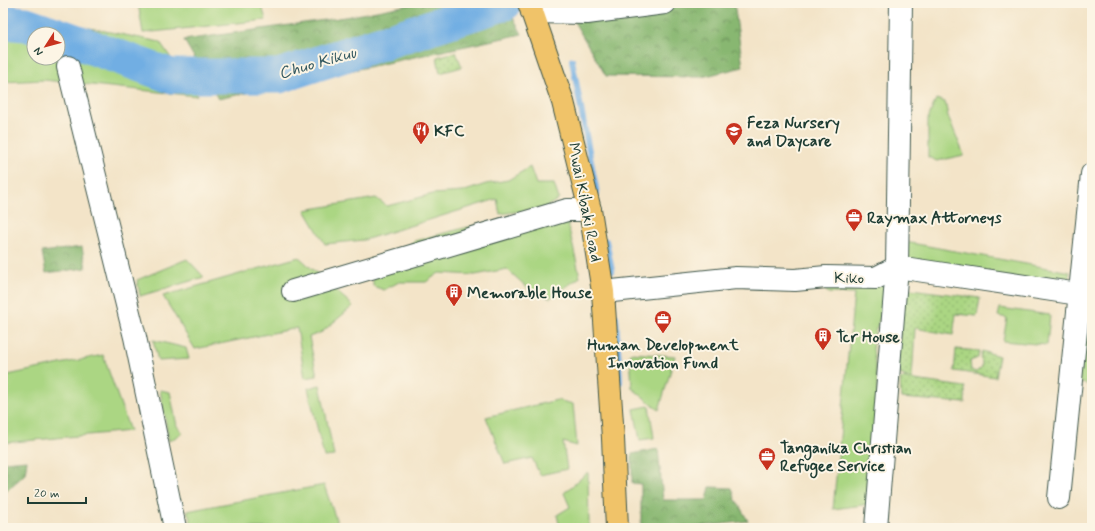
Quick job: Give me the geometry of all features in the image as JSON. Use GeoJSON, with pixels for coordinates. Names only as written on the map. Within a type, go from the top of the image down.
{"type":"FeatureCollection","features":[{"type":"Feature","properties":{"kind":"main road","name":"Mwai Kibaki Road"},"geometry":{"type":"LineString","coordinates":[[530,7],[536,28],[563,102],[590,210],[603,292],[613,438],[617,528]]}},
{"type":"Feature","properties":{"kind":"street"},"geometry":{"type":"LineString","coordinates":[[530,7],[587,13],[665,3]]}},
{"type":"Feature","properties":{"kind":"street"},"geometry":{"type":"LineString","coordinates":[[876,528],[897,267],[901,3]]}},
{"type":"Feature","properties":{"kind":"street"},"geometry":{"type":"LineString","coordinates":[[68,67],[135,337],[175,528]]}},
{"type":"Feature","properties":{"kind":"street"},"geometry":{"type":"LineString","coordinates":[[1059,498],[1086,296],[1092,174]]}},
{"type":"Feature","properties":{"kind":"street"},"geometry":{"type":"LineString","coordinates":[[293,291],[567,210],[590,210]]}},
{"type":"Feature","properties":{"kind":"street"},"geometry":{"type":"LineString","coordinates":[[897,267],[1086,296]]}},
{"type":"Feature","properties":{"kind":"street","name":"Kiko"},"geometry":{"type":"LineString","coordinates":[[603,292],[736,278],[796,280],[826,277],[876,278],[897,267]]}},
{"type":"Feature","properties":{"kind":"green space"},"geometry":{"type":"Polygon","coordinates":[[[138,3],[261,3],[266,20],[143,33],[138,3]]]}},
{"type":"Feature","properties":{"kind":"green space"},"geometry":{"type":"Polygon","coordinates":[[[418,3],[505,3],[522,34],[218,99],[184,40],[346,17],[418,3]]]}},
{"type":"Feature","properties":{"kind":"green space"},"geometry":{"type":"Polygon","coordinates":[[[563,3],[734,3],[743,67],[702,77],[606,76],[563,3]]]}},
{"type":"Feature","properties":{"kind":"green space"},"geometry":{"type":"Polygon","coordinates":[[[35,17],[160,42],[197,96],[44,80],[3,82],[3,35],[26,39],[26,66],[66,66],[66,26],[37,26],[35,17]]]}},
{"type":"Feature","properties":{"kind":"green space"},"geometry":{"type":"Polygon","coordinates":[[[456,52],[462,67],[440,73],[437,57],[456,52]]]}},
{"type":"Feature","properties":{"kind":"green space"},"geometry":{"type":"Polygon","coordinates":[[[936,99],[945,102],[948,116],[964,155],[937,161],[928,157],[928,119],[936,99]]]}},
{"type":"Feature","properties":{"kind":"green space"},"geometry":{"type":"Polygon","coordinates":[[[530,167],[536,184],[554,184],[559,199],[544,208],[500,214],[497,199],[364,240],[325,244],[305,210],[376,198],[387,206],[433,194],[462,192],[486,184],[508,180],[530,167]]]}},
{"type":"Feature","properties":{"kind":"green space"},"geometry":{"type":"Polygon","coordinates":[[[567,220],[580,277],[550,298],[532,292],[507,269],[475,275],[439,273],[426,282],[399,282],[384,290],[373,286],[373,273],[414,241],[468,227],[567,220]]]}},
{"type":"Feature","properties":{"kind":"green space"},"geometry":{"type":"Polygon","coordinates":[[[900,241],[1070,272],[1066,288],[903,270],[900,241]]]}},
{"type":"Feature","properties":{"kind":"green space"},"geometry":{"type":"Polygon","coordinates":[[[82,247],[86,268],[46,273],[42,252],[82,247]]]}},
{"type":"Feature","properties":{"kind":"green space"},"geometry":{"type":"Polygon","coordinates":[[[299,257],[353,306],[322,332],[309,337],[317,376],[305,378],[297,328],[195,349],[163,296],[299,257]]]}},
{"type":"Feature","properties":{"kind":"green space"},"geometry":{"type":"Polygon","coordinates":[[[187,259],[204,277],[140,296],[137,280],[187,259]]]}},
{"type":"Feature","properties":{"kind":"green space"},"geometry":{"type":"Polygon","coordinates":[[[812,276],[891,286],[872,341],[877,379],[878,503],[833,509],[854,294],[828,293],[812,276]]]}},
{"type":"Feature","properties":{"kind":"green space"},"geometry":{"type":"Polygon","coordinates":[[[903,288],[980,298],[977,316],[956,314],[953,335],[915,328],[912,379],[897,373],[903,288]]]}},
{"type":"Feature","properties":{"kind":"green space"},"geometry":{"type":"Polygon","coordinates":[[[1000,308],[1050,315],[1047,345],[1003,341],[1007,318],[998,316],[1000,308]]]}},
{"type":"Feature","properties":{"kind":"green space"},"geometry":{"type":"Polygon","coordinates":[[[1080,311],[1092,312],[1092,385],[1075,382],[1080,311]]]}},
{"type":"Feature","properties":{"kind":"green space"},"geometry":{"type":"Polygon","coordinates":[[[153,340],[186,348],[189,359],[158,361],[153,340]]]}},
{"type":"Feature","properties":{"kind":"green space"},"geometry":{"type":"Polygon","coordinates":[[[956,349],[979,351],[978,358],[970,361],[971,370],[976,372],[982,367],[982,361],[980,359],[982,351],[999,356],[995,377],[954,371],[956,349]]]}},
{"type":"Feature","properties":{"kind":"green space"},"geometry":{"type":"Polygon","coordinates":[[[630,353],[675,356],[659,410],[632,388],[630,353]]]}},
{"type":"Feature","properties":{"kind":"green space"},"geometry":{"type":"Polygon","coordinates":[[[103,355],[130,431],[3,443],[3,376],[103,355]]]}},
{"type":"Feature","properties":{"kind":"green space"},"geometry":{"type":"Polygon","coordinates":[[[900,378],[965,387],[965,403],[901,398],[900,378]]]}},
{"type":"Feature","properties":{"kind":"green space"},"geometry":{"type":"Polygon","coordinates":[[[320,385],[334,456],[324,457],[308,388],[320,385]]]}},
{"type":"Feature","properties":{"kind":"green space"},"geometry":{"type":"Polygon","coordinates":[[[160,390],[170,392],[177,426],[183,433],[169,441],[160,390]]]}},
{"type":"Feature","properties":{"kind":"green space"},"geometry":{"type":"Polygon","coordinates":[[[557,400],[573,404],[577,446],[563,442],[567,469],[540,475],[532,458],[505,464],[486,417],[557,400]]]}},
{"type":"Feature","properties":{"kind":"green space"},"geometry":{"type":"Polygon","coordinates":[[[649,406],[654,438],[640,440],[634,409],[649,406]]]}},
{"type":"Feature","properties":{"kind":"green space"},"geometry":{"type":"Polygon","coordinates":[[[658,449],[663,500],[707,500],[710,487],[732,488],[735,498],[748,521],[687,528],[641,528],[641,484],[632,483],[632,454],[658,449]]]}},
{"type":"Feature","properties":{"kind":"green space"},"geometry":{"type":"Polygon","coordinates":[[[27,460],[25,474],[3,494],[3,462],[27,460]]]}},
{"type":"Feature","properties":{"kind":"green space"},"geometry":{"type":"Polygon","coordinates":[[[588,472],[589,528],[560,528],[557,515],[570,507],[564,493],[588,472]]]}},
{"type":"Feature","properties":{"kind":"green space"},"geometry":{"type":"Polygon","coordinates":[[[324,485],[339,528],[193,528],[187,511],[324,485]]]}},
{"type":"Feature","properties":{"kind":"waterway","name":"Chuo Kikuu"},"geometry":{"type":"LineString","coordinates":[[66,38],[171,76],[279,76],[505,3]]}},
{"type":"Feature","properties":{"kind":"waterway","name":"Chuo Kikuu"},"geometry":{"type":"LineString","coordinates":[[3,22],[32,26]]}},
{"type":"Feature","properties":{"kind":"waterway"},"geometry":{"type":"LineString","coordinates":[[572,60],[597,194]]}},
{"type":"Feature","properties":{"kind":"waterway"},"geometry":{"type":"LineString","coordinates":[[606,241],[612,271]]}},
{"type":"Feature","properties":{"kind":"waterway"},"geometry":{"type":"LineString","coordinates":[[616,317],[620,382]]}},
{"type":"Feature","properties":{"kind":"place","name":"KFC"},"geometry":{"type":"Point","coordinates":[421,145]}},
{"type":"Feature","properties":{"kind":"place","name":"Feza Nursery and Daycare"},"geometry":{"type":"Point","coordinates":[734,146]}},
{"type":"Feature","properties":{"kind":"place","name":"Raymax Attorneys"},"geometry":{"type":"Point","coordinates":[854,232]}},
{"type":"Feature","properties":{"kind":"place","name":"Memorable House"},"geometry":{"type":"Point","coordinates":[454,307]}},
{"type":"Feature","properties":{"kind":"place","name":"Human Development Innovation Fund"},"geometry":{"type":"Point","coordinates":[663,334]}},
{"type":"Feature","properties":{"kind":"place","name":"Tcr House"},"geometry":{"type":"Point","coordinates":[823,351]}},
{"type":"Feature","properties":{"kind":"place","name":"Tanganika Christian Refugee Service"},"geometry":{"type":"Point","coordinates":[767,471]}}]}
